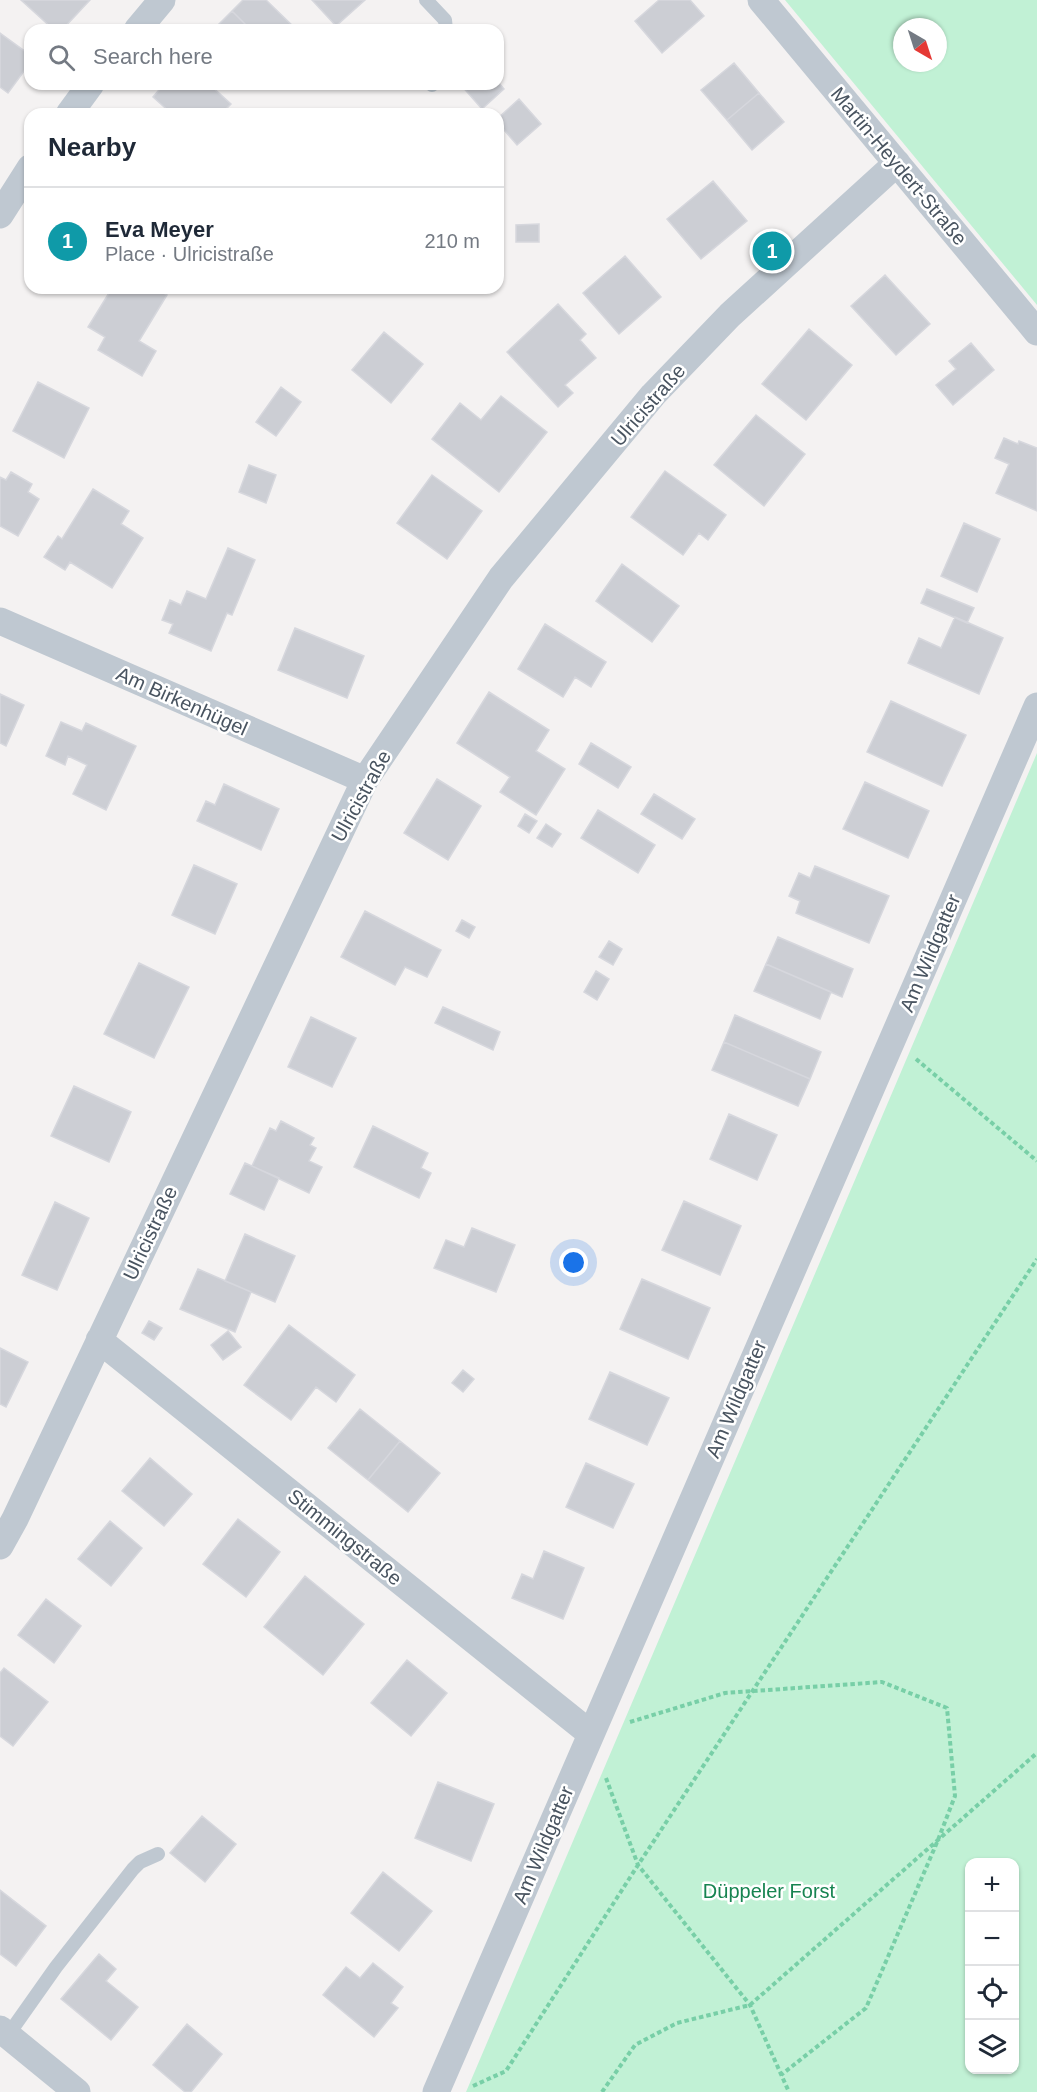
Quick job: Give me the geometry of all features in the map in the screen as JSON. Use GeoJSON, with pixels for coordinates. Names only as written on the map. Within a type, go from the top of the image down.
{"type":"FeatureCollection","features":[{"type":"Feature","properties":{"kind":"street"},"geometry":{"type":"LineString","coordinates":[[142,24],[162,0]]}},
{"type":"Feature","properties":{"kind":"street","name":"Martin-Heydert-Straße"},"geometry":{"type":"LineString","coordinates":[[761,0],[1037,332]]}},
{"type":"Feature","properties":{"kind":"street"},"geometry":{"type":"LineString","coordinates":[[73,108],[87,90]]}},
{"type":"Feature","properties":{"kind":"street","name":"Ulricistraße"},"geometry":{"type":"LineString","coordinates":[[0,1546],[15,1519],[365,780],[501,578],[653,395],[730,315],[897,163]]}},
{"type":"Feature","properties":{"kind":"street"},"geometry":{"type":"LineString","coordinates":[[0,215],[24,177]]}},
{"type":"Feature","properties":{"kind":"street","name":"Am Birkenhügel"},"geometry":{"type":"LineString","coordinates":[[0,621],[365,780]]}},
{"type":"Feature","properties":{"kind":"street","name":"Am Wildgatter"},"geometry":{"type":"LineString","coordinates":[[436,2092],[1037,706]]}},
{"type":"Feature","properties":{"kind":"street","name":"Stimmingstraße"},"geometry":{"type":"LineString","coordinates":[[99,1340],[591,1734]]}},
{"type":"Feature","properties":{"kind":"street"},"geometry":{"type":"LineString","coordinates":[[4,2032],[78,2092]]}},
{"type":"Feature","properties":{"kind":"lane"},"geometry":{"type":"LineString","coordinates":[[426,0],[445,20],[445,24]]}},
{"type":"Feature","properties":{"kind":"lane"},"geometry":{"type":"LineString","coordinates":[[4,2032],[133,1869],[140,1862],[158,1854]]}},
{"type":"Feature","properties":{"kind":"path"},"geometry":{"type":"LineString","coordinates":[[893,1038],[1037,1161]]}},
{"type":"Feature","properties":{"kind":"path"},"geometry":{"type":"LineString","coordinates":[[468,2088],[506,2071],[638,1865],[1037,1259]]}},
{"type":"Feature","properties":{"kind":"path"},"geometry":{"type":"LineString","coordinates":[[782,2075],[866,2008],[955,1796],[947,1708],[882,1682],[725,1693],[591,1734],[638,1865],[750,2005],[789,2092]]}},
{"type":"Feature","properties":{"kind":"path"},"geometry":{"type":"LineString","coordinates":[[602,2092],[635,2045],[677,2023],[750,2005],[1037,1753]]}},
{"type":"Feature","properties":{"kind":"green space"},"geometry":{"type":"Polygon","coordinates":[[[785,0],[1037,0],[1037,305],[785,0]]]}},
{"type":"Feature","properties":{"kind":"green space","name":"Düppeler Forst"},"geometry":{"type":"Polygon","coordinates":[[[1037,753],[1037,2092],[466,2092],[1037,753]]]}},
{"type":"Feature","properties":{"kind":"building"},"geometry":{"type":"Polygon","coordinates":[[[21,0],[90,0],[68,24],[47,24],[21,0]]]}},
{"type":"Feature","properties":{"kind":"building"},"geometry":{"type":"Polygon","coordinates":[[[243,0],[266,0],[291,24],[245,24],[232,11],[243,0]]]}},
{"type":"Feature","properties":{"kind":"building"},"geometry":{"type":"Polygon","coordinates":[[[312,0],[365,0],[338,24],[334,24],[312,0]]]}},
{"type":"Feature","properties":{"kind":"building"},"geometry":{"type":"Polygon","coordinates":[[[659,0],[690,0],[704,16],[662,53],[635,21],[659,0]]]}},
{"type":"Feature","properties":{"kind":"building"},"geometry":{"type":"Polygon","coordinates":[[[232,11],[245,24],[219,24],[232,11]]]}},
{"type":"Feature","properties":{"kind":"building"},"geometry":{"type":"Polygon","coordinates":[[[0,33],[24,51],[24,71],[8,93],[0,87],[0,33]]]}},
{"type":"Feature","properties":{"kind":"building"},"geometry":{"type":"Polygon","coordinates":[[[734,63],[759,93],[727,120],[701,90],[734,63]]]}},
{"type":"Feature","properties":{"kind":"building"},"geometry":{"type":"Polygon","coordinates":[[[159,90],[216,90],[231,104],[227,108],[165,108],[153,97],[159,90]]]}},
{"type":"Feature","properties":{"kind":"building"},"geometry":{"type":"Polygon","coordinates":[[[465,90],[503,90],[483,108],[465,90]]]}},
{"type":"Feature","properties":{"kind":"building"},"geometry":{"type":"Polygon","coordinates":[[[759,93],[784,122],[752,150],[727,120],[759,93]]]}},
{"type":"Feature","properties":{"kind":"building"},"geometry":{"type":"Polygon","coordinates":[[[519,99],[541,124],[517,145],[504,130],[504,113],[519,99]]]}},
{"type":"Feature","properties":{"kind":"building"},"geometry":{"type":"Polygon","coordinates":[[[713,181],[747,221],[701,259],[667,219],[713,181]]]}},
{"type":"Feature","properties":{"kind":"building"},"geometry":{"type":"Polygon","coordinates":[[[539,224],[539,242],[516,242],[516,225],[539,224]]]}},
{"type":"Feature","properties":{"kind":"building"},"geometry":{"type":"Polygon","coordinates":[[[625,256],[661,297],[619,334],[583,293],[625,256]]]}},
{"type":"Feature","properties":{"kind":"building"},"geometry":{"type":"Polygon","coordinates":[[[885,275],[930,324],[896,355],[851,306],[885,275]]]}},
{"type":"Feature","properties":{"kind":"building"},"geometry":{"type":"Polygon","coordinates":[[[108,294],[167,295],[139,341],[156,351],[142,376],[98,350],[105,337],[88,327],[108,294]]]}},
{"type":"Feature","properties":{"kind":"building"},"geometry":{"type":"Polygon","coordinates":[[[558,304],[586,334],[580,340],[596,358],[565,385],[573,393],[558,407],[507,352],[558,304]]]}},
{"type":"Feature","properties":{"kind":"building"},"geometry":{"type":"Polygon","coordinates":[[[809,329],[852,365],[806,420],[762,384],[809,329]]]}},
{"type":"Feature","properties":{"kind":"building"},"geometry":{"type":"Polygon","coordinates":[[[384,332],[423,364],[391,403],[352,370],[384,332]]]}},
{"type":"Feature","properties":{"kind":"building"},"geometry":{"type":"Polygon","coordinates":[[[971,343],[994,370],[953,405],[936,385],[956,369],[949,361],[971,343]]]}},
{"type":"Feature","properties":{"kind":"building"},"geometry":{"type":"Polygon","coordinates":[[[38,382],[89,408],[64,458],[13,431],[38,382]]]}},
{"type":"Feature","properties":{"kind":"building"},"geometry":{"type":"Polygon","coordinates":[[[281,387],[301,402],[276,436],[256,422],[281,387]]]}},
{"type":"Feature","properties":{"kind":"building"},"geometry":{"type":"Polygon","coordinates":[[[501,396],[547,432],[499,492],[432,439],[460,403],[481,420],[501,396]]]}},
{"type":"Feature","properties":{"kind":"building"},"geometry":{"type":"Polygon","coordinates":[[[756,415],[805,454],[764,506],[714,465],[756,415]]]}},
{"type":"Feature","properties":{"kind":"building"},"geometry":{"type":"Polygon","coordinates":[[[1004,438],[1037,448],[1037,511],[996,493],[1009,464],[995,458],[1004,438]]]}},
{"type":"Feature","properties":{"kind":"building"},"geometry":{"type":"Polygon","coordinates":[[[249,465],[276,475],[266,503],[239,492],[249,465]]]}},
{"type":"Feature","properties":{"kind":"building"},"geometry":{"type":"Polygon","coordinates":[[[665,471],[726,515],[708,540],[699,533],[683,555],[631,517],[665,471]]]}},
{"type":"Feature","properties":{"kind":"building"},"geometry":{"type":"Polygon","coordinates":[[[11,472],[32,484],[28,492],[39,499],[18,536],[0,526],[0,477],[6,480],[11,472]]]}},
{"type":"Feature","properties":{"kind":"building"},"geometry":{"type":"Polygon","coordinates":[[[432,475],[482,511],[447,559],[397,523],[432,475]]]}},
{"type":"Feature","properties":{"kind":"building"},"geometry":{"type":"Polygon","coordinates":[[[93,489],[129,511],[121,524],[143,538],[112,588],[70,562],[65,570],[44,557],[58,536],[62,539],[93,489]]]}},
{"type":"Feature","properties":{"kind":"building"},"geometry":{"type":"Polygon","coordinates":[[[964,523],[1000,539],[977,592],[941,576],[964,523]]]}},
{"type":"Feature","properties":{"kind":"building"},"geometry":{"type":"Polygon","coordinates":[[[228,548],[255,560],[232,615],[227,613],[211,651],[169,633],[173,624],[162,620],[170,600],[181,605],[187,591],[206,599],[228,548]]]}},
{"type":"Feature","properties":{"kind":"building"},"geometry":{"type":"Polygon","coordinates":[[[622,564],[679,606],[652,642],[596,601],[622,564]]]}},
{"type":"Feature","properties":{"kind":"building"},"geometry":{"type":"Polygon","coordinates":[[[927,589],[974,608],[967,623],[921,603],[927,589]]]}},
{"type":"Feature","properties":{"kind":"building"},"geometry":{"type":"Polygon","coordinates":[[[955,617],[1003,638],[979,694],[908,663],[919,638],[941,648],[955,617]]]}},
{"type":"Feature","properties":{"kind":"building"},"geometry":{"type":"Polygon","coordinates":[[[545,624],[606,662],[591,687],[575,677],[563,697],[518,669],[545,624]]]}},
{"type":"Feature","properties":{"kind":"building"},"geometry":{"type":"Polygon","coordinates":[[[295,628],[364,656],[347,698],[278,670],[295,628]]]}},
{"type":"Feature","properties":{"kind":"building"},"geometry":{"type":"Polygon","coordinates":[[[489,692],[549,730],[536,751],[565,769],[536,815],[500,792],[510,777],[457,743],[489,692]]]}},
{"type":"Feature","properties":{"kind":"building"},"geometry":{"type":"Polygon","coordinates":[[[0,694],[24,705],[6,746],[0,743],[0,694]]]}},
{"type":"Feature","properties":{"kind":"building"},"geometry":{"type":"Polygon","coordinates":[[[891,701],[966,735],[942,786],[867,752],[891,701]]]}},
{"type":"Feature","properties":{"kind":"building"},"geometry":{"type":"Polygon","coordinates":[[[61,722],[82,731],[86,723],[136,746],[106,810],[73,794],[87,765],[68,756],[65,765],[46,756],[61,722]]]}},
{"type":"Feature","properties":{"kind":"building"},"geometry":{"type":"Polygon","coordinates":[[[591,743],[631,767],[618,788],[579,764],[591,743]]]}},
{"type":"Feature","properties":{"kind":"building"},"geometry":{"type":"Polygon","coordinates":[[[437,779],[481,806],[448,860],[404,833],[437,779]]]}},
{"type":"Feature","properties":{"kind":"building"},"geometry":{"type":"Polygon","coordinates":[[[865,782],[929,811],[908,858],[843,829],[865,782]]]}},
{"type":"Feature","properties":{"kind":"building"},"geometry":{"type":"Polygon","coordinates":[[[224,784],[279,809],[261,850],[197,821],[206,801],[215,805],[224,784]]]}},
{"type":"Feature","properties":{"kind":"building"},"geometry":{"type":"Polygon","coordinates":[[[654,794],[695,819],[682,839],[641,814],[654,794]]]}},
{"type":"Feature","properties":{"kind":"building"},"geometry":{"type":"Polygon","coordinates":[[[598,810],[655,845],[638,873],[581,838],[598,810]]]}},
{"type":"Feature","properties":{"kind":"building"},"geometry":{"type":"Polygon","coordinates":[[[525,814],[537,821],[529,833],[518,826],[525,814]]]}},
{"type":"Feature","properties":{"kind":"building"},"geometry":{"type":"Polygon","coordinates":[[[546,824],[561,834],[552,847],[537,838],[546,824]]]}},
{"type":"Feature","properties":{"kind":"building"},"geometry":{"type":"Polygon","coordinates":[[[194,865],[237,884],[215,934],[172,915],[194,865]]]}},
{"type":"Feature","properties":{"kind":"building"},"geometry":{"type":"Polygon","coordinates":[[[815,866],[889,896],[869,943],[796,913],[800,901],[789,896],[799,873],[810,878],[815,866]]]}},
{"type":"Feature","properties":{"kind":"building"},"geometry":{"type":"Polygon","coordinates":[[[365,911],[441,950],[427,977],[405,967],[395,985],[341,957],[365,911]]]}},
{"type":"Feature","properties":{"kind":"building"},"geometry":{"type":"Polygon","coordinates":[[[462,920],[475,927],[469,938],[456,931],[462,920]]]}},
{"type":"Feature","properties":{"kind":"building"},"geometry":{"type":"Polygon","coordinates":[[[778,937],[853,969],[842,997],[766,964],[778,937]]]}},
{"type":"Feature","properties":{"kind":"building"},"geometry":{"type":"Polygon","coordinates":[[[609,941],[622,949],[613,965],[599,957],[609,941]]]}},
{"type":"Feature","properties":{"kind":"building"},"geometry":{"type":"Polygon","coordinates":[[[139,963],[189,987],[154,1058],[104,1034],[139,963]]]}},
{"type":"Feature","properties":{"kind":"building"},"geometry":{"type":"Polygon","coordinates":[[[766,964],[831,992],[820,1019],[754,991],[766,964]]]}},
{"type":"Feature","properties":{"kind":"building"},"geometry":{"type":"Polygon","coordinates":[[[596,971],[609,979],[597,1000],[584,992],[596,971]]]}},
{"type":"Feature","properties":{"kind":"building"},"geometry":{"type":"Polygon","coordinates":[[[443,1007],[500,1032],[493,1050],[435,1023],[443,1007]]]}},
{"type":"Feature","properties":{"kind":"building"},"geometry":{"type":"Polygon","coordinates":[[[735,1015],[821,1052],[810,1079],[724,1042],[735,1015]]]}},
{"type":"Feature","properties":{"kind":"building"},"geometry":{"type":"Polygon","coordinates":[[[311,1017],[356,1038],[332,1087],[288,1067],[311,1017]]]}},
{"type":"Feature","properties":{"kind":"building"},"geometry":{"type":"Polygon","coordinates":[[[724,1042],[810,1079],[798,1106],[712,1070],[724,1042]]]}},
{"type":"Feature","properties":{"kind":"building"},"geometry":{"type":"Polygon","coordinates":[[[74,1086],[131,1112],[109,1162],[51,1136],[74,1086]]]}},
{"type":"Feature","properties":{"kind":"building"},"geometry":{"type":"Polygon","coordinates":[[[729,1114],[777,1135],[757,1180],[710,1159],[729,1114]]]}},
{"type":"Feature","properties":{"kind":"building"},"geometry":{"type":"Polygon","coordinates":[[[281,1121],[314,1138],[310,1145],[316,1148],[309,1161],[322,1167],[309,1193],[252,1166],[270,1128],[276,1131],[281,1121]]]}},
{"type":"Feature","properties":{"kind":"building"},"geometry":{"type":"Polygon","coordinates":[[[373,1126],[428,1153],[421,1168],[431,1173],[419,1198],[354,1167],[373,1126]]]}},
{"type":"Feature","properties":{"kind":"building"},"geometry":{"type":"Polygon","coordinates":[[[245,1163],[279,1178],[264,1210],[230,1194],[245,1163]]]}},
{"type":"Feature","properties":{"kind":"building"},"geometry":{"type":"Polygon","coordinates":[[[684,1201],[741,1226],[720,1275],[662,1250],[684,1201]]]}},
{"type":"Feature","properties":{"kind":"building"},"geometry":{"type":"Polygon","coordinates":[[[55,1202],[89,1218],[57,1290],[22,1275],[55,1202]]]}},
{"type":"Feature","properties":{"kind":"building"},"geometry":{"type":"Polygon","coordinates":[[[472,1228],[515,1245],[496,1292],[434,1268],[446,1240],[464,1247],[472,1228]]]}},
{"type":"Feature","properties":{"kind":"building"},"geometry":{"type":"Polygon","coordinates":[[[245,1234],[295,1256],[275,1302],[225,1281],[245,1234]]]}},
{"type":"Feature","properties":{"kind":"building"},"geometry":{"type":"Polygon","coordinates":[[[198,1269],[251,1292],[235,1332],[180,1309],[198,1269]]]}},
{"type":"Feature","properties":{"kind":"building"},"geometry":{"type":"Polygon","coordinates":[[[642,1279],[710,1308],[688,1359],[620,1329],[642,1279]]]}},
{"type":"Feature","properties":{"kind":"building"},"geometry":{"type":"Polygon","coordinates":[[[149,1321],[162,1328],[154,1340],[142,1333],[149,1321]]]}},
{"type":"Feature","properties":{"kind":"building"},"geometry":{"type":"Polygon","coordinates":[[[289,1325],[355,1375],[336,1402],[316,1387],[291,1420],[244,1385],[289,1325]]]}},
{"type":"Feature","properties":{"kind":"building"},"geometry":{"type":"Polygon","coordinates":[[[228,1331],[241,1347],[223,1360],[211,1345],[228,1331]]]}},
{"type":"Feature","properties":{"kind":"building"},"geometry":{"type":"Polygon","coordinates":[[[0,1348],[28,1362],[6,1407],[0,1404],[0,1348]]]}},
{"type":"Feature","properties":{"kind":"building"},"geometry":{"type":"Polygon","coordinates":[[[463,1370],[474,1379],[463,1392],[452,1383],[463,1370]]]}},
{"type":"Feature","properties":{"kind":"building"},"geometry":{"type":"Polygon","coordinates":[[[610,1372],[669,1398],[647,1445],[589,1419],[610,1372]]]}},
{"type":"Feature","properties":{"kind":"building"},"geometry":{"type":"Polygon","coordinates":[[[360,1409],[400,1441],[368,1480],[328,1448],[360,1409]]]}},
{"type":"Feature","properties":{"kind":"building"},"geometry":{"type":"Polygon","coordinates":[[[400,1441],[440,1473],[408,1512],[368,1480],[400,1441]]]}},
{"type":"Feature","properties":{"kind":"building"},"geometry":{"type":"Polygon","coordinates":[[[150,1458],[192,1494],[164,1526],[122,1491],[150,1458]]]}},
{"type":"Feature","properties":{"kind":"building"},"geometry":{"type":"Polygon","coordinates":[[[586,1463],[634,1484],[613,1528],[566,1507],[586,1463]]]}},
{"type":"Feature","properties":{"kind":"building"},"geometry":{"type":"Polygon","coordinates":[[[238,1519],[280,1552],[246,1597],[203,1564],[238,1519]]]}},
{"type":"Feature","properties":{"kind":"building"},"geometry":{"type":"Polygon","coordinates":[[[110,1521],[142,1548],[111,1586],[78,1559],[110,1521]]]}},
{"type":"Feature","properties":{"kind":"building"},"geometry":{"type":"Polygon","coordinates":[[[544,1551],[584,1568],[563,1619],[512,1598],[522,1574],[533,1579],[544,1551]]]}},
{"type":"Feature","properties":{"kind":"building"},"geometry":{"type":"Polygon","coordinates":[[[305,1576],[364,1624],[323,1675],[264,1627],[305,1576]]]}},
{"type":"Feature","properties":{"kind":"building"},"geometry":{"type":"Polygon","coordinates":[[[46,1599],[81,1626],[54,1663],[18,1635],[46,1599]]]}},
{"type":"Feature","properties":{"kind":"building"},"geometry":{"type":"Polygon","coordinates":[[[407,1660],[447,1693],[411,1736],[371,1703],[407,1660]]]}},
{"type":"Feature","properties":{"kind":"building"},"geometry":{"type":"Polygon","coordinates":[[[4,1668],[48,1702],[13,1746],[0,1736],[0,1673],[4,1668]]]}},
{"type":"Feature","properties":{"kind":"building"},"geometry":{"type":"Polygon","coordinates":[[[438,1782],[494,1804],[471,1861],[415,1838],[438,1782]]]}},
{"type":"Feature","properties":{"kind":"building"},"geometry":{"type":"Polygon","coordinates":[[[202,1816],[236,1844],[205,1882],[170,1853],[202,1816]]]}},
{"type":"Feature","properties":{"kind":"building"},"geometry":{"type":"Polygon","coordinates":[[[383,1872],[432,1911],[399,1951],[351,1913],[383,1872]]]}},
{"type":"Feature","properties":{"kind":"building"},"geometry":{"type":"Polygon","coordinates":[[[0,1890],[46,1926],[16,1966],[0,1954],[0,1890]]]}},
{"type":"Feature","properties":{"kind":"building"},"geometry":{"type":"Polygon","coordinates":[[[99,1954],[116,1969],[106,1981],[138,2007],[111,2040],[61,1999],[99,1954]]]}},
{"type":"Feature","properties":{"kind":"building"},"geometry":{"type":"Polygon","coordinates":[[[373,1963],[403,1987],[391,2003],[398,2008],[374,2037],[323,1995],[346,1967],[360,1978],[373,1963]]]}},
{"type":"Feature","properties":{"kind":"building"},"geometry":{"type":"Polygon","coordinates":[[[187,2024],[222,2054],[191,2092],[185,2092],[153,2065],[187,2024]]]}},
{"type":"Feature","properties":{"kind":"place","name":"Eva Meyer"},"geometry":{"type":"Point","coordinates":[772,251]}}]}
